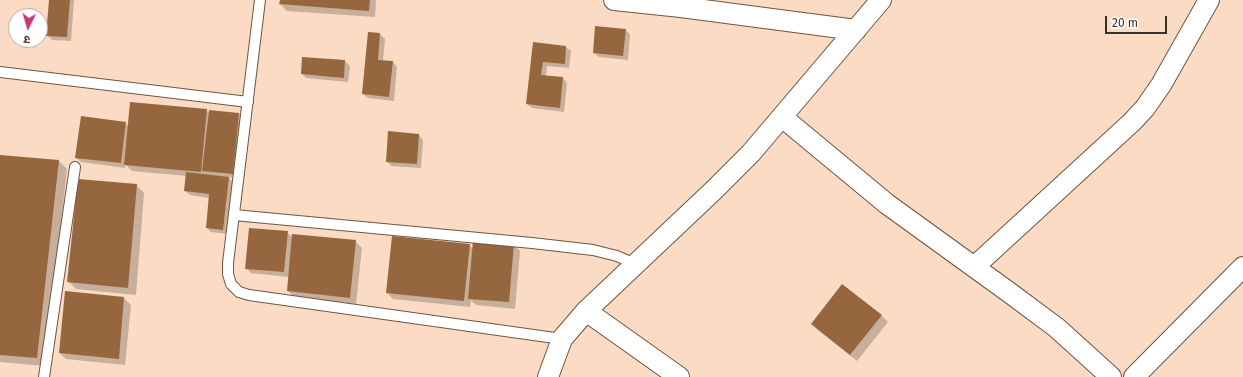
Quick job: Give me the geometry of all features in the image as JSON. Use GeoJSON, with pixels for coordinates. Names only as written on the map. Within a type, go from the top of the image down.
{"type":"FeatureCollection","features":[{"type":"Feature","properties":{"kind":"street"},"geometry":{"type":"LineString","coordinates":[[614,0],[682,4],[856,30]]}},
{"type":"Feature","properties":{"kind":"street"},"geometry":{"type":"LineString","coordinates":[[548,377],[562,339],[586,311],[750,154],[881,0]]}},
{"type":"Feature","properties":{"kind":"street"},"geometry":{"type":"LineString","coordinates":[[974,267],[1146,108],[1161,85],[1209,0]]}},
{"type":"Feature","properties":{"kind":"street"},"geometry":{"type":"LineString","coordinates":[[782,117],[887,204],[1057,328],[1111,377]]}},
{"type":"Feature","properties":{"kind":"street"},"geometry":{"type":"LineString","coordinates":[[1134,377],[1243,267]]}},
{"type":"Feature","properties":{"kind":"street"},"geometry":{"type":"LineString","coordinates":[[586,311],[679,377]]}},
{"type":"Feature","properties":{"kind":"lane"},"geometry":{"type":"LineString","coordinates":[[260,0],[234,215],[228,274],[231,284],[239,292],[249,295],[562,339]]}},
{"type":"Feature","properties":{"kind":"lane"},"geometry":{"type":"LineString","coordinates":[[0,72],[248,102]]}},
{"type":"Feature","properties":{"kind":"lane"},"geometry":{"type":"LineString","coordinates":[[44,377],[75,167]]}},
{"type":"Feature","properties":{"kind":"lane"},"geometry":{"type":"LineString","coordinates":[[234,215],[524,242],[593,250],[618,256],[635,264]]}},
{"type":"Feature","properties":{"kind":"building"},"geometry":{"type":"Polygon","coordinates":[[[49,0],[70,0],[67,37],[48,36],[49,0]]]}},
{"type":"Feature","properties":{"kind":"building"},"geometry":{"type":"Polygon","coordinates":[[[280,0],[370,0],[369,11],[279,4],[280,0]]]}},
{"type":"Feature","properties":{"kind":"building"},"geometry":{"type":"Polygon","coordinates":[[[595,26],[626,29],[623,56],[593,53],[595,26]]]}},
{"type":"Feature","properties":{"kind":"building"},"geometry":{"type":"Polygon","coordinates":[[[368,32],[380,33],[378,60],[393,61],[389,97],[362,94],[368,32]]]}},
{"type":"Feature","properties":{"kind":"building"},"geometry":{"type":"Polygon","coordinates":[[[533,42],[566,46],[565,64],[543,62],[541,75],[563,77],[560,108],[526,104],[533,42]]]}},
{"type":"Feature","properties":{"kind":"building"},"geometry":{"type":"Polygon","coordinates":[[[302,57],[345,60],[344,78],[301,74],[302,57]]]}},
{"type":"Feature","properties":{"kind":"building"},"geometry":{"type":"Polygon","coordinates":[[[130,102],[207,109],[201,172],[124,165],[130,102]]]}},
{"type":"Feature","properties":{"kind":"building"},"geometry":{"type":"Polygon","coordinates":[[[209,110],[239,113],[233,174],[202,171],[209,110]]]}},
{"type":"Feature","properties":{"kind":"building"},"geometry":{"type":"Polygon","coordinates":[[[81,116],[126,122],[121,163],[75,158],[81,116]]]}},
{"type":"Feature","properties":{"kind":"building"},"geometry":{"type":"Polygon","coordinates":[[[388,131],[419,134],[417,164],[386,162],[388,131]]]}},
{"type":"Feature","properties":{"kind":"building"},"geometry":{"type":"Polygon","coordinates":[[[0,155],[59,160],[37,358],[0,355],[0,155]]]}},
{"type":"Feature","properties":{"kind":"building"},"geometry":{"type":"Polygon","coordinates":[[[186,172],[229,177],[223,230],[206,228],[209,194],[184,191],[186,172]]]}},
{"type":"Feature","properties":{"kind":"building"},"geometry":{"type":"Polygon","coordinates":[[[78,179],[137,184],[128,288],[67,282],[78,179]]]}},
{"type":"Feature","properties":{"kind":"building"},"geometry":{"type":"Polygon","coordinates":[[[249,228],[288,231],[284,272],[245,269],[249,228]]]}},
{"type":"Feature","properties":{"kind":"building"},"geometry":{"type":"Polygon","coordinates":[[[292,234],[356,240],[350,298],[287,291],[292,234]]]}},
{"type":"Feature","properties":{"kind":"building"},"geometry":{"type":"Polygon","coordinates":[[[392,236],[470,244],[464,301],[386,293],[392,236]]]}},
{"type":"Feature","properties":{"kind":"building"},"geometry":{"type":"Polygon","coordinates":[[[473,240],[514,244],[509,302],[468,299],[473,240]]]}},
{"type":"Feature","properties":{"kind":"building"},"geometry":{"type":"Polygon","coordinates":[[[842,284],[882,315],[850,355],[811,324],[842,284]]]}},
{"type":"Feature","properties":{"kind":"building"},"geometry":{"type":"Polygon","coordinates":[[[65,291],[124,297],[119,359],[59,353],[65,291]]]}}]}
